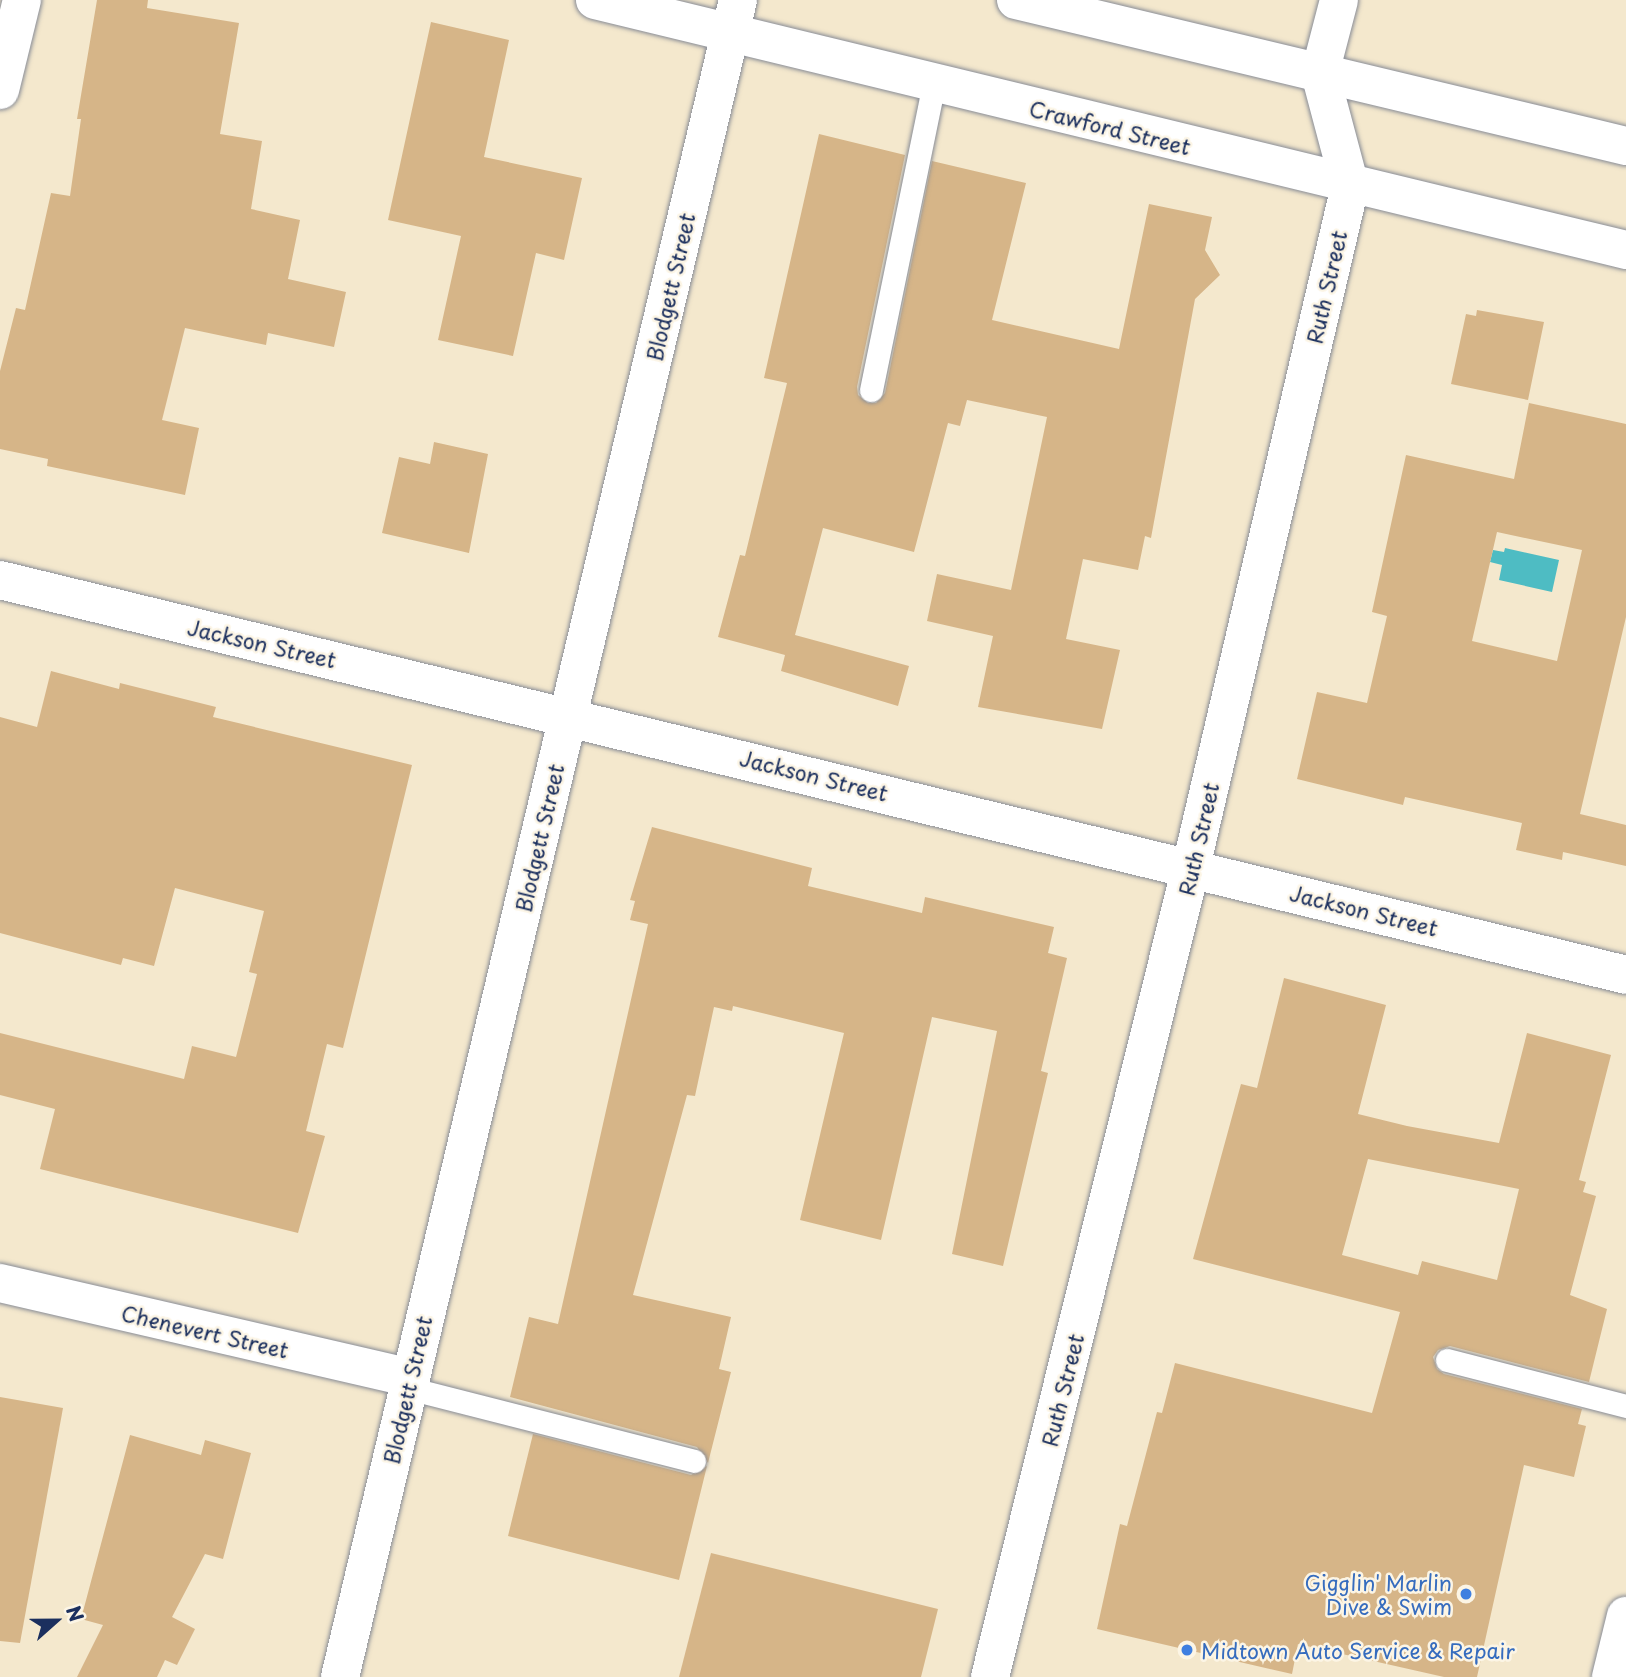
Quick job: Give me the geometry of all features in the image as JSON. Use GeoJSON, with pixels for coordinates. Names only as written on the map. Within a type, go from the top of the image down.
{"type":"FeatureCollection","features":[{"type":"Feature","properties":{"kind":"street"},"geometry":{"type":"LineString","coordinates":[[0,90],[22,0]]}},
{"type":"Feature","properties":{"kind":"street","name":"Crawford Street"},"geometry":{"type":"LineString","coordinates":[[595,0],[734,16],[934,83],[1350,186],[1626,250]]}},
{"type":"Feature","properties":{"kind":"street"},"geometry":{"type":"LineString","coordinates":[[1016,0],[1626,146]]}},
{"type":"Feature","properties":{"kind":"street","name":"Ruth Street"},"geometry":{"type":"LineString","coordinates":[[990,1677],[1191,867],[1350,186],[1320,73],[1339,0]]}},
{"type":"Feature","properties":{"kind":"street","name":"Blodgett Street"},"geometry":{"type":"LineString","coordinates":[[340,1677],[734,16]]}},
{"type":"Feature","properties":{"kind":"street","name":"Jackson Street"},"geometry":{"type":"LineString","coordinates":[[0,580],[1191,867],[1626,975]]}},
{"type":"Feature","properties":{"kind":"street","name":"Chenevert Street"},"geometry":{"type":"LineString","coordinates":[[0,1283],[409,1383]]}},
{"type":"Feature","properties":{"kind":"street"},"geometry":{"type":"LineString","coordinates":[[1611,1677],[1626,1616]]}},
{"type":"Feature","properties":{"kind":"lane"},"geometry":{"type":"LineString","coordinates":[[871,390],[934,83]]}},
{"type":"Feature","properties":{"kind":"lane"},"geometry":{"type":"LineString","coordinates":[[1447,1360],[1626,1406]]}},
{"type":"Feature","properties":{"kind":"lane"},"geometry":{"type":"LineString","coordinates":[[409,1383],[694,1461]]}},
{"type":"Feature","properties":{"kind":"water"},"geometry":{"type":"Polygon","coordinates":[[[1505,548],[1559,560],[1552,592],[1499,580],[1502,565],[1490,562],[1493,550],[1504,552],[1505,548]]]}},
{"type":"Feature","properties":{"kind":"building"},"geometry":{"type":"Polygon","coordinates":[[[97,0],[148,0],[147,8],[239,23],[220,134],[262,141],[251,209],[300,220],[288,279],[346,292],[334,347],[268,333],[266,345],[185,328],[162,420],[199,428],[185,495],[47,466],[48,459],[0,449],[0,371],[16,308],[25,310],[51,193],[70,196],[81,119],[77,119],[97,0]]]}},
{"type":"Feature","properties":{"kind":"building"},"geometry":{"type":"Polygon","coordinates":[[[431,22],[509,40],[484,157],[582,178],[564,260],[536,253],[513,356],[438,340],[461,236],[388,220],[431,22]]]}},
{"type":"Feature","properties":{"kind":"building"},"geometry":{"type":"Polygon","coordinates":[[[819,134],[905,155],[857,387],[858,395],[868,403],[876,403],[885,393],[932,161],[1026,183],[992,320],[1119,349],[1149,204],[1212,217],[1205,250],[1220,275],[1195,299],[1151,538],[1145,536],[1138,570],[1083,559],[1066,639],[1120,650],[1102,729],[978,707],[993,636],[927,621],[937,574],[1011,590],[1047,417],[967,400],[960,426],[948,423],[914,552],[823,528],[795,635],[909,666],[898,706],[781,671],[785,655],[718,637],[740,555],[745,556],[787,383],[764,378],[819,134]]]}},
{"type":"Feature","properties":{"kind":"building"},"geometry":{"type":"Polygon","coordinates":[[[1477,310],[1544,322],[1528,400],[1451,384],[1466,314],[1476,316],[1477,310]]]}},
{"type":"Feature","properties":{"kind":"building"},"geometry":{"type":"Polygon","coordinates":[[[1529,403],[1626,424],[1626,617],[1580,814],[1626,825],[1626,866],[1563,852],[1562,860],[1516,850],[1522,823],[1405,797],[1403,805],[1297,779],[1317,692],[1367,703],[1387,616],[1372,612],[1406,455],[1514,479],[1529,403]],[[1497,532],[1472,641],[1557,661],[1582,550],[1497,532]]]}},
{"type":"Feature","properties":{"kind":"building"},"geometry":{"type":"Polygon","coordinates":[[[434,442],[488,454],[469,553],[382,533],[399,457],[430,464],[434,442]]]}},
{"type":"Feature","properties":{"kind":"building"},"geometry":{"type":"Polygon","coordinates":[[[51,671],[119,689],[120,683],[216,707],[213,717],[412,765],[343,1048],[327,1044],[306,1131],[325,1136],[298,1233],[40,1169],[55,1109],[0,1095],[0,1033],[184,1079],[192,1046],[236,1057],[257,974],[249,972],[264,911],[175,888],[154,966],[123,958],[121,965],[0,933],[0,717],[37,727],[51,671]]]}},
{"type":"Feature","properties":{"kind":"building"},"geometry":{"type":"Polygon","coordinates":[[[652,827],[812,868],[808,886],[922,913],[925,897],[1054,927],[1048,953],[1067,958],[1041,1071],[1048,1073],[1003,1266],[952,1254],[997,1031],[932,1017],[881,1240],[800,1220],[844,1033],[733,1006],[732,1011],[714,1007],[695,1096],[687,1095],[633,1295],[731,1317],[719,1369],[731,1372],[708,1463],[697,1447],[510,1397],[529,1317],[558,1324],[648,924],[630,920],[635,901],[630,900],[652,827]]]}},
{"type":"Feature","properties":{"kind":"building"},"geometry":{"type":"Polygon","coordinates":[[[1284,978],[1386,1005],[1358,1114],[1407,1126],[1499,1143],[1527,1033],[1611,1055],[1579,1180],[1586,1182],[1583,1192],[1596,1196],[1570,1295],[1607,1309],[1589,1382],[1450,1346],[1438,1350],[1433,1357],[1437,1369],[1444,1374],[1582,1409],[1578,1424],[1586,1426],[1574,1477],[1524,1465],[1477,1677],[1444,1677],[1298,1644],[1292,1674],[1097,1629],[1120,1524],[1127,1526],[1157,1412],[1162,1413],[1175,1363],[1372,1413],[1400,1312],[1193,1259],[1241,1084],[1257,1088],[1284,978]],[[1368,1159],[1342,1255],[1418,1275],[1422,1261],[1497,1280],[1519,1189],[1368,1159]]]}},
{"type":"Feature","properties":{"kind":"building"},"geometry":{"type":"Polygon","coordinates":[[[0,1397],[63,1408],[20,1643],[0,1641],[0,1397]]]}},
{"type":"Feature","properties":{"kind":"building"},"geometry":{"type":"Polygon","coordinates":[[[533,1434],[691,1475],[707,1466],[679,1580],[508,1536],[533,1434]]]}},
{"type":"Feature","properties":{"kind":"building"},"geometry":{"type":"Polygon","coordinates":[[[130,1435],[201,1455],[205,1440],[251,1453],[223,1559],[205,1554],[172,1617],[195,1629],[177,1665],[165,1660],[157,1677],[77,1677],[103,1625],[81,1619],[130,1435]]]}},
{"type":"Feature","properties":{"kind":"building"},"geometry":{"type":"Polygon","coordinates":[[[711,1553],[938,1609],[921,1677],[679,1677],[711,1553]]]}},
{"type":"Feature","properties":{"kind":"place","name":"Gigglin' Marlin Dive & Swim"},"geometry":{"type":"Point","coordinates":[1466,1594]}},
{"type":"Feature","properties":{"kind":"place","name":"Midtown Auto Service & Repair"},"geometry":{"type":"Point","coordinates":[1187,1650]}}]}
